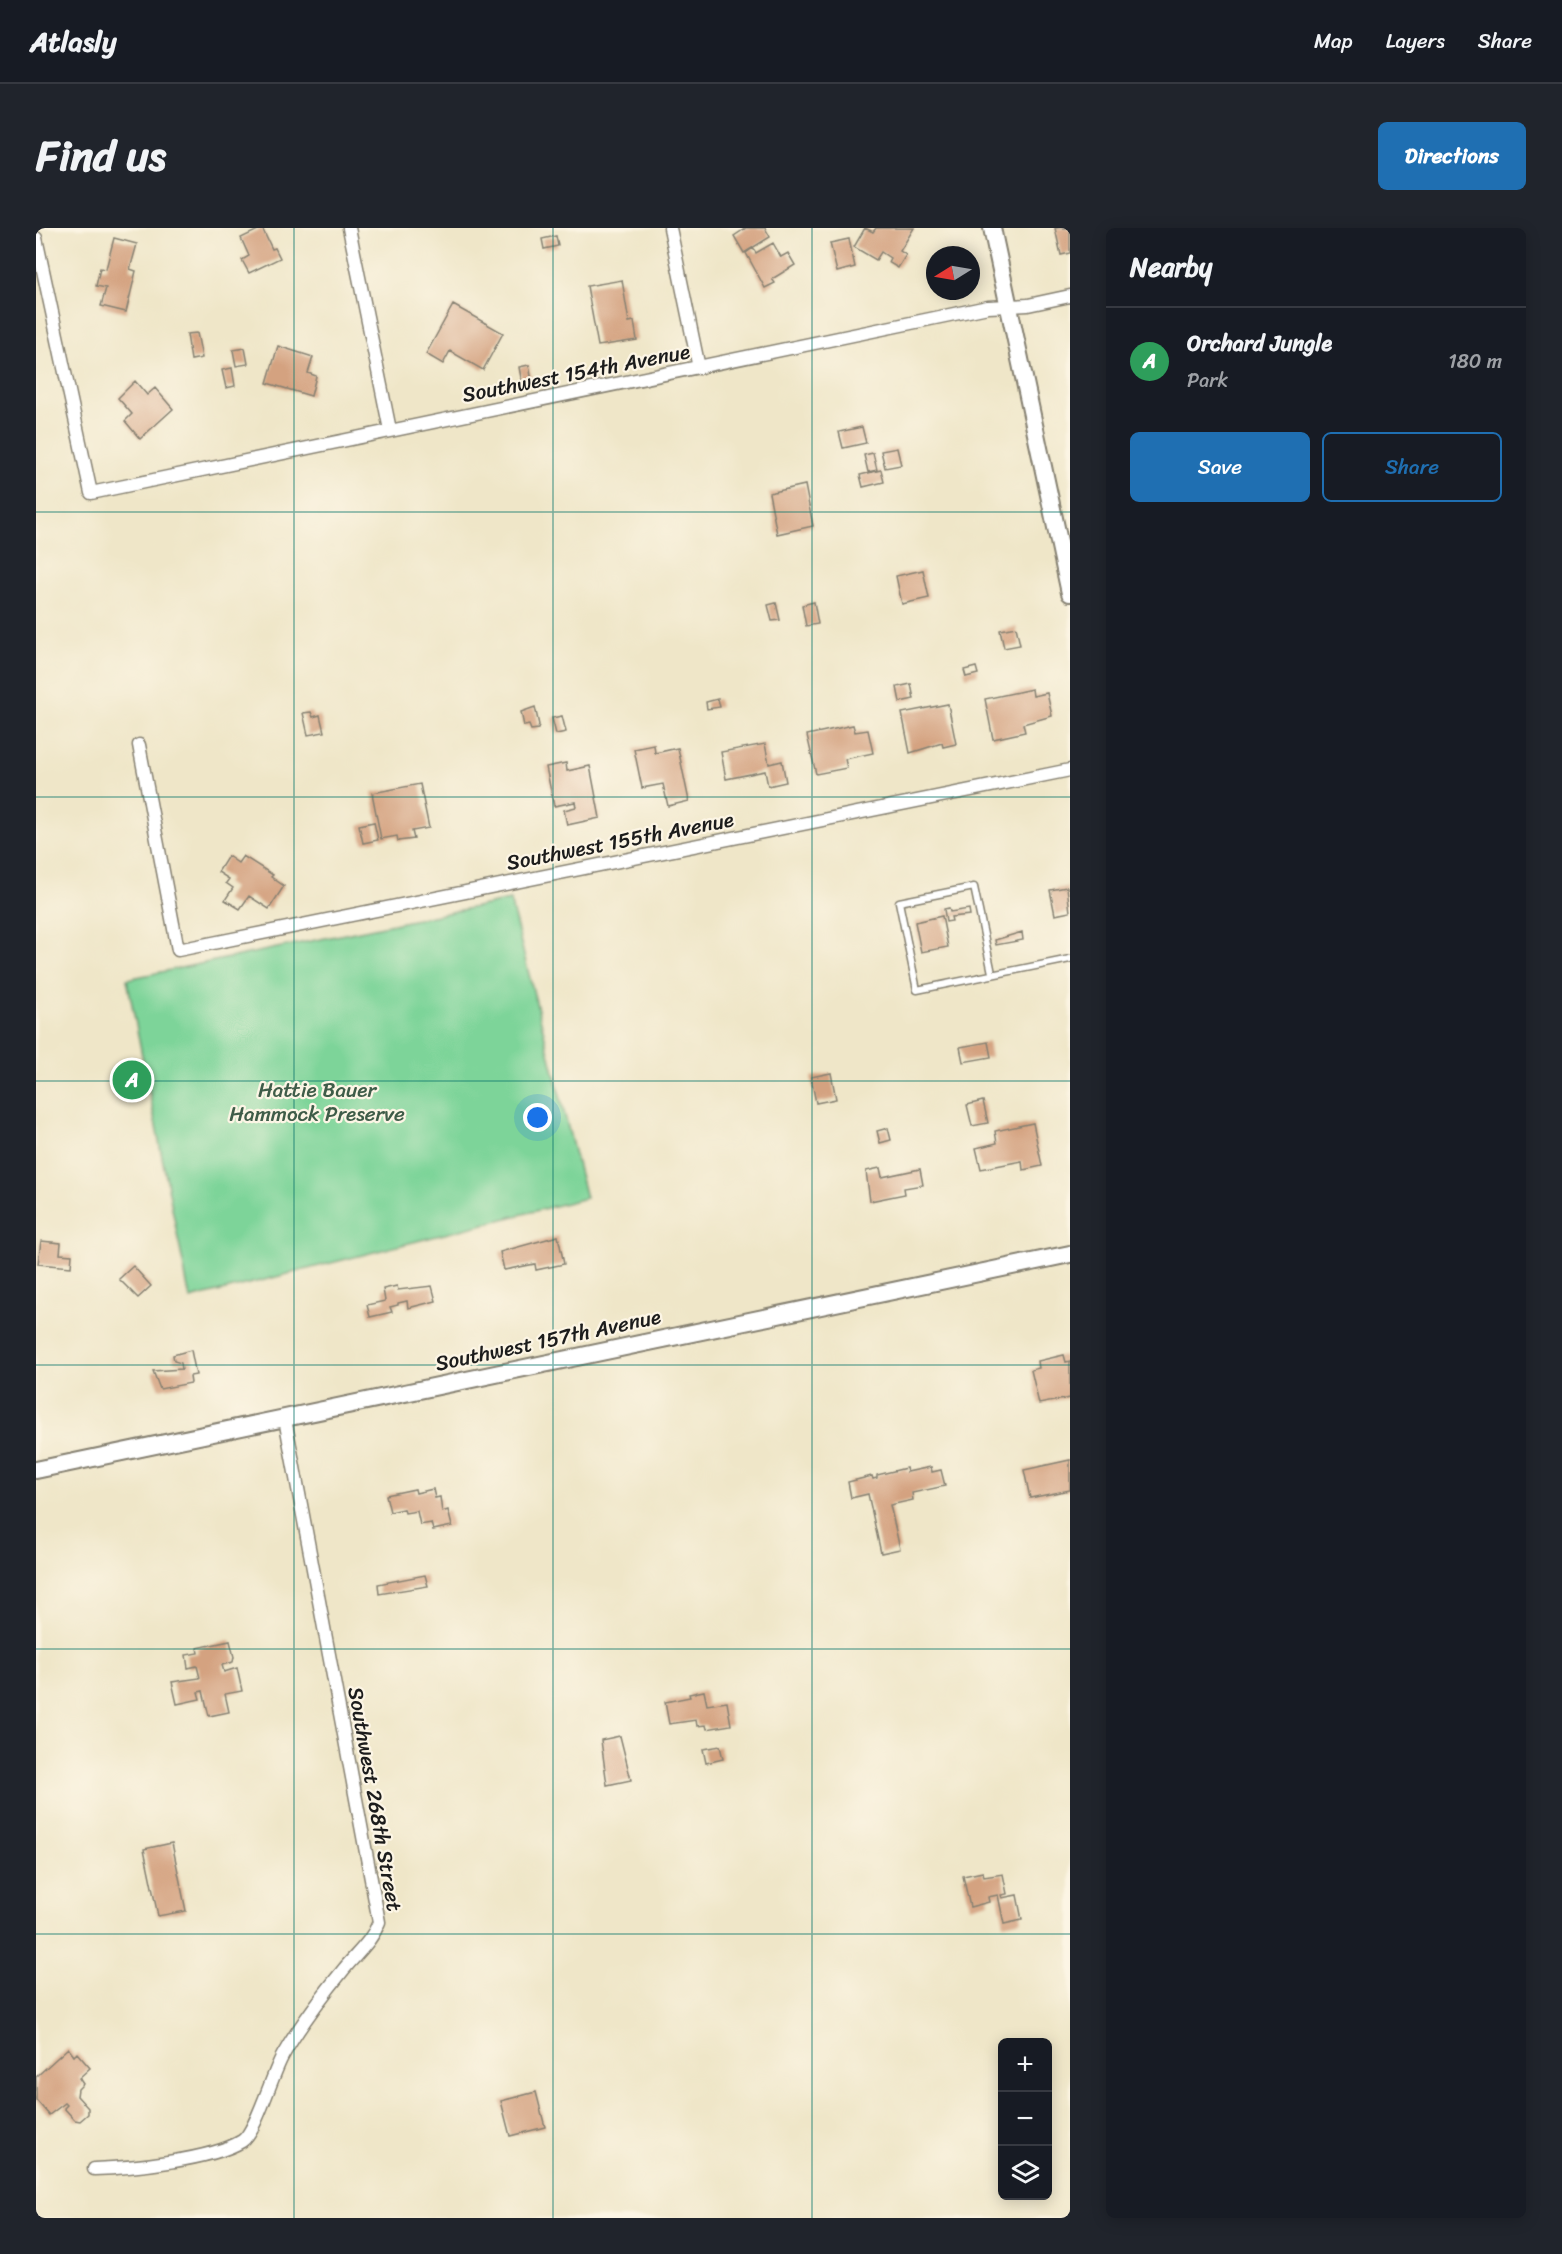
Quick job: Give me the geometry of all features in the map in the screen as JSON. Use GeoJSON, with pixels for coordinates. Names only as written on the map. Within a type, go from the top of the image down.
{"type":"FeatureCollection","features":[{"type":"Feature","properties":{"kind":"street"},"geometry":{"type":"LineString","coordinates":[[349,228],[390,430]]}},
{"type":"Feature","properties":{"kind":"street"},"geometry":{"type":"LineString","coordinates":[[670,228],[699,368]]}},
{"type":"Feature","properties":{"kind":"street"},"geometry":{"type":"LineString","coordinates":[[992,228],[1070,593]]}},
{"type":"Feature","properties":{"kind":"street","name":"Southwest 154th Avenue"},"geometry":{"type":"LineString","coordinates":[[36,238],[91,493],[988,307],[1009,306],[1070,296]]}},
{"type":"Feature","properties":{"kind":"street","name":"Southwest 155th Avenue"},"geometry":{"type":"LineString","coordinates":[[139,745],[178,950],[1070,770]]}},
{"type":"Feature","properties":{"kind":"street","name":"Southwest 157th Avenue"},"geometry":{"type":"LineString","coordinates":[[36,1470],[1070,1254]]}},
{"type":"Feature","properties":{"kind":"street","name":"Southwest 268th Street"},"geometry":{"type":"LineString","coordinates":[[94,2169],[140,2167],[218,2151],[243,2140],[255,2124],[283,2055],[344,1969],[374,1936],[379,1922],[285,1419]]}},
{"type":"Feature","properties":{"kind":"lane"},"geometry":{"type":"LineString","coordinates":[[992,974],[974,887],[899,902],[917,990],[1070,959]]}},
{"type":"Feature","properties":{"kind":"green space","name":"Hattie Bauer Hammock Preserve"},"geometry":{"type":"Polygon","coordinates":[[[510,900],[586,1198],[190,1299],[127,979],[510,900]]]}},
{"type":"Feature","properties":{"kind":"building"},"geometry":{"type":"Polygon","coordinates":[[[262,228],[272,249],[275,248],[280,258],[249,273],[242,260],[249,256],[241,238],[262,228]]]}},
{"type":"Feature","properties":{"kind":"building"},"geometry":{"type":"Polygon","coordinates":[[[746,228],[765,228],[770,237],[744,253],[734,236],[746,228]]]}},
{"type":"Feature","properties":{"kind":"building"},"geometry":{"type":"Polygon","coordinates":[[[865,228],[873,232],[876,228],[914,228],[900,251],[906,255],[898,268],[888,262],[890,258],[881,252],[876,260],[854,247],[865,228]]]}},
{"type":"Feature","properties":{"kind":"building"},"geometry":{"type":"Polygon","coordinates":[[[1055,228],[1070,228],[1070,253],[1061,255],[1055,228]]]}},
{"type":"Feature","properties":{"kind":"building"},"geometry":{"type":"Polygon","coordinates":[[[556,236],[558,246],[544,249],[542,239],[556,236]]]}},
{"type":"Feature","properties":{"kind":"building"},"geometry":{"type":"Polygon","coordinates":[[[114,238],[137,244],[130,269],[136,271],[126,312],[101,306],[106,288],[96,286],[100,268],[106,269],[114,238]]]}},
{"type":"Feature","properties":{"kind":"building"},"geometry":{"type":"Polygon","coordinates":[[[849,239],[855,267],[837,272],[830,243],[849,239]]]}},
{"type":"Feature","properties":{"kind":"building"},"geometry":{"type":"Polygon","coordinates":[[[773,243],[781,257],[788,253],[795,265],[772,279],[775,283],[765,288],[746,253],[753,248],[756,253],[773,243]]]}},
{"type":"Feature","properties":{"kind":"building"},"geometry":{"type":"Polygon","coordinates":[[[622,280],[629,322],[634,321],[637,340],[598,346],[587,286],[622,280]]]}},
{"type":"Feature","properties":{"kind":"building"},"geometry":{"type":"Polygon","coordinates":[[[453,305],[503,333],[483,370],[450,351],[443,364],[426,354],[453,305]]]}},
{"type":"Feature","properties":{"kind":"building"},"geometry":{"type":"Polygon","coordinates":[[[197,333],[202,358],[191,360],[187,334],[197,333]]]}},
{"type":"Feature","properties":{"kind":"building"},"geometry":{"type":"Polygon","coordinates":[[[278,346],[313,357],[308,373],[316,376],[311,396],[267,383],[278,346]]]}},
{"type":"Feature","properties":{"kind":"building"},"geometry":{"type":"Polygon","coordinates":[[[245,348],[248,364],[236,366],[233,350],[245,348]]]}},
{"type":"Feature","properties":{"kind":"building"},"geometry":{"type":"Polygon","coordinates":[[[529,365],[532,381],[522,383],[519,367],[529,365]]]}},
{"type":"Feature","properties":{"kind":"building"},"geometry":{"type":"Polygon","coordinates":[[[232,368],[235,386],[226,388],[222,370],[232,368]]]}},
{"type":"Feature","properties":{"kind":"building"},"geometry":{"type":"Polygon","coordinates":[[[135,381],[147,395],[155,388],[173,409],[140,439],[125,421],[132,414],[118,398],[135,381]]]}},
{"type":"Feature","properties":{"kind":"building"},"geometry":{"type":"Polygon","coordinates":[[[862,427],[866,443],[843,448],[839,432],[862,427]]]}},
{"type":"Feature","properties":{"kind":"building"},"geometry":{"type":"Polygon","coordinates":[[[897,448],[901,465],[885,468],[881,451],[897,448]]]}},
{"type":"Feature","properties":{"kind":"building"},"geometry":{"type":"Polygon","coordinates":[[[873,453],[877,470],[868,472],[864,455],[873,453]]]}},
{"type":"Feature","properties":{"kind":"building"},"geometry":{"type":"Polygon","coordinates":[[[881,470],[884,482],[863,487],[860,475],[881,470]]]}},
{"type":"Feature","properties":{"kind":"building"},"geometry":{"type":"Polygon","coordinates":[[[805,485],[813,526],[777,534],[769,493],[805,485]]]}},
{"type":"Feature","properties":{"kind":"building"},"geometry":{"type":"Polygon","coordinates":[[[923,570],[929,598],[902,604],[896,576],[923,570]]]}},
{"type":"Feature","properties":{"kind":"building"},"geometry":{"type":"Polygon","coordinates":[[[814,602],[818,624],[806,626],[802,605],[814,602]]]}},
{"type":"Feature","properties":{"kind":"building"},"geometry":{"type":"Polygon","coordinates":[[[776,603],[780,620],[772,621],[768,605],[776,603]]]}},
{"type":"Feature","properties":{"kind":"building"},"geometry":{"type":"Polygon","coordinates":[[[1016,627],[1020,645],[1004,648],[1000,630],[1016,627]]]}},
{"type":"Feature","properties":{"kind":"building"},"geometry":{"type":"Polygon","coordinates":[[[976,667],[978,674],[966,677],[964,670],[976,667]]]}},
{"type":"Feature","properties":{"kind":"building"},"geometry":{"type":"Polygon","coordinates":[[[911,684],[914,699],[900,702],[897,687],[911,684]]]}},
{"type":"Feature","properties":{"kind":"building"},"geometry":{"type":"Polygon","coordinates":[[[1032,689],[1033,696],[1047,693],[1052,716],[1023,724],[1025,732],[993,739],[985,699],[1032,689]]]}},
{"type":"Feature","properties":{"kind":"building"},"geometry":{"type":"Polygon","coordinates":[[[718,699],[720,707],[707,709],[706,702],[718,699]]]}},
{"type":"Feature","properties":{"kind":"building"},"geometry":{"type":"Polygon","coordinates":[[[948,704],[956,744],[943,747],[942,743],[910,753],[902,713],[948,704]]]}},
{"type":"Feature","properties":{"kind":"building"},"geometry":{"type":"Polygon","coordinates":[[[535,707],[539,725],[538,729],[531,730],[529,725],[524,726],[521,712],[535,707]]]}},
{"type":"Feature","properties":{"kind":"building"},"geometry":{"type":"Polygon","coordinates":[[[311,712],[313,717],[320,715],[324,732],[308,735],[303,713],[311,712]]]}},
{"type":"Feature","properties":{"kind":"building"},"geometry":{"type":"Polygon","coordinates":[[[562,716],[566,732],[556,734],[552,718],[562,716]]]}},
{"type":"Feature","properties":{"kind":"building"},"geometry":{"type":"Polygon","coordinates":[[[853,725],[855,732],[868,730],[873,753],[845,759],[847,768],[816,774],[807,735],[853,725]]]}},
{"type":"Feature","properties":{"kind":"building"},"geometry":{"type":"Polygon","coordinates":[[[765,744],[769,764],[782,761],[786,782],[768,786],[765,771],[726,779],[721,752],[765,744]]]}},
{"type":"Feature","properties":{"kind":"building"},"geometry":{"type":"Polygon","coordinates":[[[654,745],[655,753],[678,748],[689,801],[668,806],[663,784],[642,788],[634,749],[654,745]]]}},
{"type":"Feature","properties":{"kind":"building"},"geometry":{"type":"Polygon","coordinates":[[[566,763],[567,771],[590,766],[600,818],[567,825],[564,810],[576,807],[575,802],[554,806],[546,767],[566,763]]]}},
{"type":"Feature","properties":{"kind":"building"},"geometry":{"type":"Polygon","coordinates":[[[420,784],[429,828],[412,831],[414,839],[398,841],[397,836],[381,839],[372,793],[420,784]]]}},
{"type":"Feature","properties":{"kind":"building"},"geometry":{"type":"Polygon","coordinates":[[[374,822],[378,840],[363,843],[359,825],[374,822]]]}},
{"type":"Feature","properties":{"kind":"building"},"geometry":{"type":"Polygon","coordinates":[[[228,856],[238,863],[243,856],[273,875],[271,877],[284,886],[269,909],[249,896],[240,909],[225,900],[233,888],[226,883],[229,879],[218,872],[228,856]]]}},
{"type":"Feature","properties":{"kind":"building"},"geometry":{"type":"Polygon","coordinates":[[[1067,887],[1070,912],[1055,915],[1050,890],[1067,887]]]}},
{"type":"Feature","properties":{"kind":"building"},"geometry":{"type":"Polygon","coordinates":[[[949,908],[950,912],[969,909],[970,915],[951,917],[952,921],[946,922],[944,909],[949,908]]]}},
{"type":"Feature","properties":{"kind":"building"},"geometry":{"type":"Polygon","coordinates":[[[942,916],[948,947],[921,952],[915,922],[942,916]]]}},
{"type":"Feature","properties":{"kind":"building"},"geometry":{"type":"Polygon","coordinates":[[[1022,932],[1023,940],[996,945],[995,940],[1022,932]]]}},
{"type":"Feature","properties":{"kind":"building"},"geometry":{"type":"Polygon","coordinates":[[[988,1042],[991,1057],[963,1062],[960,1047],[988,1042]]]}},
{"type":"Feature","properties":{"kind":"building"},"geometry":{"type":"Polygon","coordinates":[[[831,1073],[836,1099],[816,1103],[811,1077],[831,1073]]]}},
{"type":"Feature","properties":{"kind":"building"},"geometry":{"type":"Polygon","coordinates":[[[983,1101],[988,1123],[972,1126],[967,1105],[983,1101]]]}},
{"type":"Feature","properties":{"kind":"building"},"geometry":{"type":"Polygon","coordinates":[[[1033,1123],[1042,1166],[1023,1170],[1022,1161],[981,1169],[976,1148],[997,1143],[995,1131],[1033,1123]]]}},
{"type":"Feature","properties":{"kind":"building"},"geometry":{"type":"Polygon","coordinates":[[[888,1128],[891,1140],[880,1143],[877,1131],[888,1128]]]}},
{"type":"Feature","properties":{"kind":"building"},"geometry":{"type":"Polygon","coordinates":[[[880,1168],[882,1177],[920,1169],[923,1185],[904,1188],[905,1194],[870,1201],[866,1171],[880,1168]]]}},
{"type":"Feature","properties":{"kind":"building"},"geometry":{"type":"Polygon","coordinates":[[[558,1236],[564,1264],[536,1270],[535,1264],[504,1270],[500,1252],[558,1236]]]}},
{"type":"Feature","properties":{"kind":"building"},"geometry":{"type":"Polygon","coordinates":[[[41,1241],[61,1243],[60,1254],[72,1255],[71,1267],[38,1264],[41,1241]]]}},
{"type":"Feature","properties":{"kind":"building"},"geometry":{"type":"Polygon","coordinates":[[[133,1266],[151,1286],[138,1298],[119,1279],[133,1266]]]}},
{"type":"Feature","properties":{"kind":"building"},"geometry":{"type":"Polygon","coordinates":[[[397,1286],[398,1290],[432,1286],[436,1301],[408,1308],[407,1301],[398,1303],[390,1307],[392,1312],[370,1317],[367,1305],[385,1301],[383,1289],[397,1286]]]}},
{"type":"Feature","properties":{"kind":"building"},"geometry":{"type":"Polygon","coordinates":[[[191,1350],[196,1375],[190,1376],[191,1383],[160,1389],[153,1371],[182,1369],[181,1363],[174,1361],[173,1355],[191,1350]]]}},
{"type":"Feature","properties":{"kind":"building"},"geometry":{"type":"Polygon","coordinates":[[[1064,1355],[1066,1362],[1070,1361],[1070,1398],[1039,1404],[1031,1370],[1039,1368],[1038,1361],[1064,1355]]]}},
{"type":"Feature","properties":{"kind":"building"},"geometry":{"type":"Polygon","coordinates":[[[1070,1460],[1070,1490],[1030,1498],[1024,1470],[1070,1460]]]}},
{"type":"Feature","properties":{"kind":"building"},"geometry":{"type":"Polygon","coordinates":[[[931,1467],[932,1472],[941,1470],[945,1486],[912,1493],[913,1500],[890,1505],[900,1549],[881,1553],[868,1494],[851,1498],[848,1482],[872,1476],[873,1479],[877,1478],[877,1475],[906,1468],[907,1472],[931,1467]]]}},
{"type":"Feature","properties":{"kind":"building"},"geometry":{"type":"Polygon","coordinates":[[[415,1489],[416,1493],[433,1489],[435,1498],[440,1497],[442,1512],[448,1510],[452,1526],[433,1530],[431,1523],[420,1525],[417,1511],[405,1513],[404,1509],[390,1512],[386,1495],[415,1489]]]}},
{"type":"Feature","properties":{"kind":"building"},"geometry":{"type":"Polygon","coordinates":[[[425,1575],[428,1586],[379,1594],[378,1584],[425,1575]]]}},
{"type":"Feature","properties":{"kind":"building"},"geometry":{"type":"Polygon","coordinates":[[[230,1641],[233,1662],[222,1665],[224,1672],[237,1668],[242,1691],[225,1694],[229,1712],[209,1716],[203,1691],[198,1692],[200,1699],[177,1704],[172,1682],[200,1678],[197,1666],[188,1668],[186,1655],[198,1653],[197,1648],[230,1641]]]}},
{"type":"Feature","properties":{"kind":"building"},"geometry":{"type":"Polygon","coordinates":[[[704,1691],[707,1705],[727,1702],[731,1725],[707,1729],[706,1725],[697,1726],[696,1720],[669,1724],[665,1702],[690,1697],[689,1694],[704,1691]]]}},
{"type":"Feature","properties":{"kind":"building"},"geometry":{"type":"Polygon","coordinates":[[[620,1736],[631,1780],[607,1785],[601,1740],[620,1736]]]}},
{"type":"Feature","properties":{"kind":"building"},"geometry":{"type":"Polygon","coordinates":[[[720,1746],[723,1759],[706,1763],[703,1749],[720,1746]]]}},
{"type":"Feature","properties":{"kind":"building"},"geometry":{"type":"Polygon","coordinates":[[[172,1843],[186,1911],[158,1916],[144,1849],[172,1843]]]}},
{"type":"Feature","properties":{"kind":"building"},"geometry":{"type":"Polygon","coordinates":[[[983,1872],[984,1877],[1003,1874],[1007,1894],[1001,1895],[1002,1898],[1017,1895],[1022,1920],[1004,1924],[998,1895],[988,1897],[989,1902],[970,1907],[963,1876],[983,1872]]]}},
{"type":"Feature","properties":{"kind":"building"},"geometry":{"type":"Polygon","coordinates":[[[68,2048],[74,2056],[77,2053],[90,2068],[79,2078],[83,2084],[78,2089],[77,2096],[88,2108],[88,2114],[80,2121],[75,2120],[64,2108],[67,2105],[65,2103],[49,2115],[36,2100],[36,2077],[68,2048]]]}},
{"type":"Feature","properties":{"kind":"building"},"geometry":{"type":"Polygon","coordinates":[[[536,2092],[545,2127],[510,2136],[501,2101],[536,2092]]]}},
{"type":"Feature","properties":{"kind":"place","name":"Orchard Jungle"},"geometry":{"type":"Point","coordinates":[132,1080]}}]}
